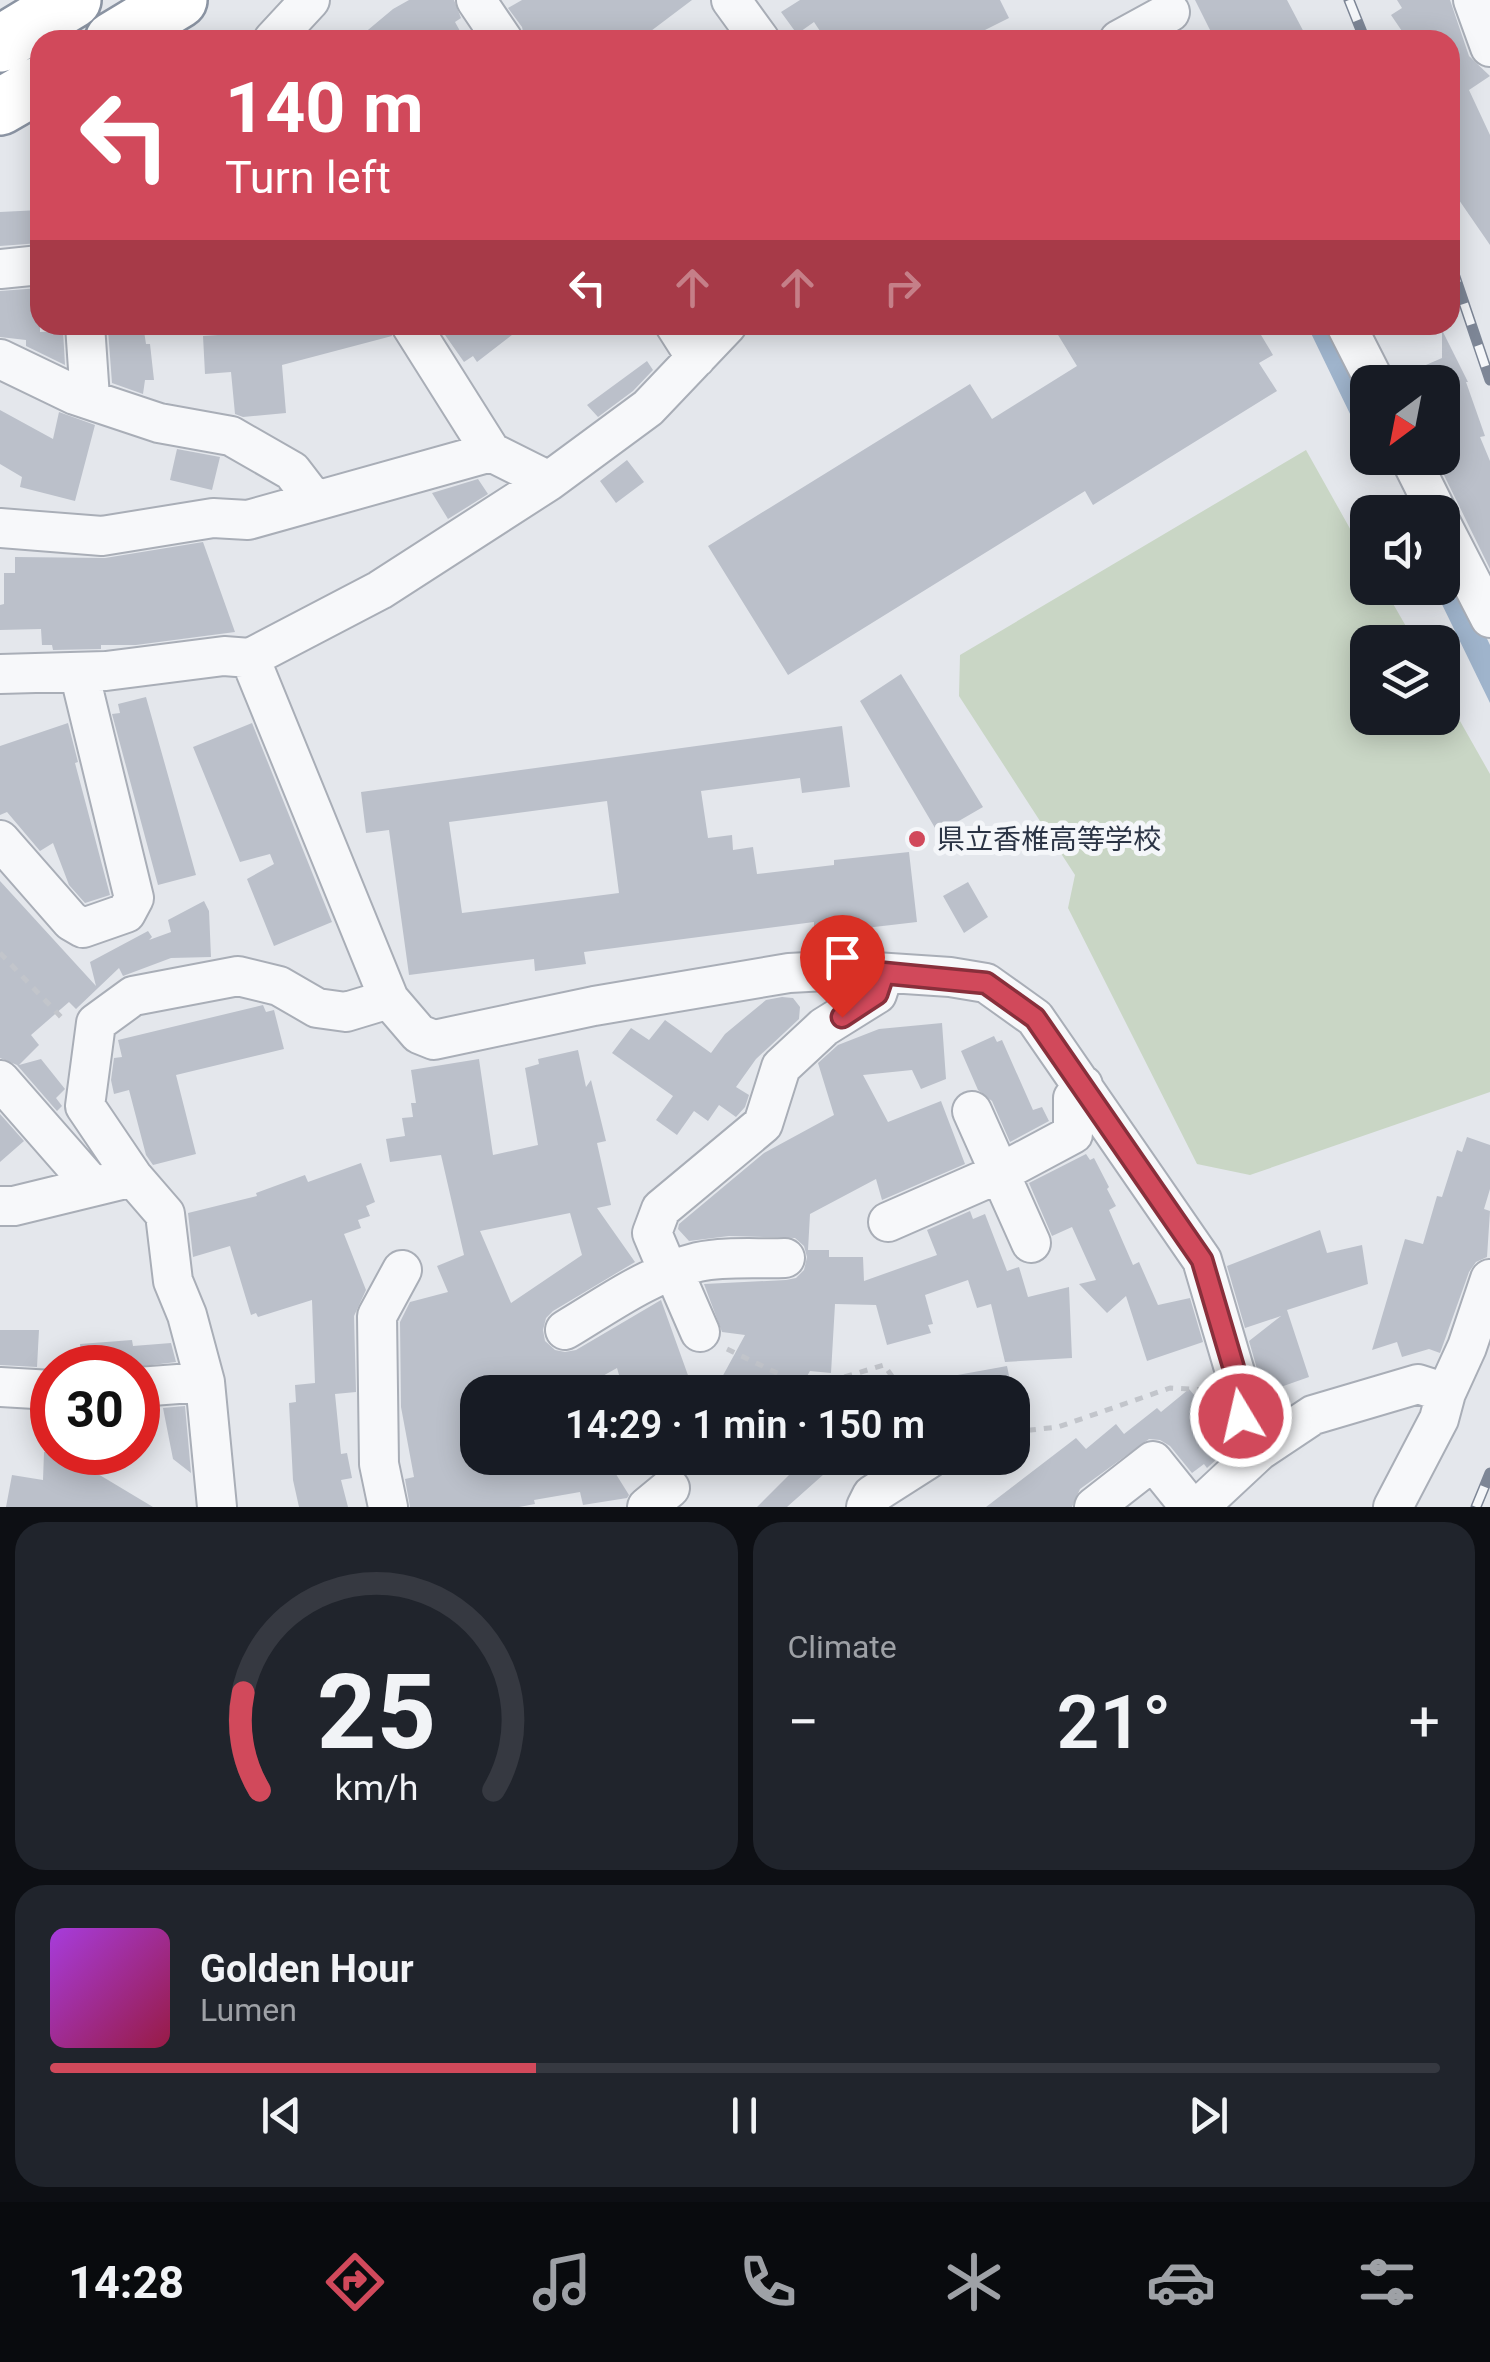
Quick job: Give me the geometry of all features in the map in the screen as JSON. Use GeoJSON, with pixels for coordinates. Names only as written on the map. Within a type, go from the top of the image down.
{"type":"FeatureCollection","features":[{"type":"Feature","properties":{"kind":"highway"},"geometry":{"type":"LineString","coordinates":[[0,44],[73,0]]}},
{"type":"Feature","properties":{"kind":"highway"},"geometry":{"type":"LineString","coordinates":[[0,107],[30,90]]}},
{"type":"Feature","properties":{"kind":"street"},"geometry":{"type":"LineString","coordinates":[[282,30],[310,0]]}},
{"type":"Feature","properties":{"kind":"street"},"geometry":{"type":"LineString","coordinates":[[476,0],[496,30]]}},
{"type":"Feature","properties":{"kind":"street"},"geometry":{"type":"LineString","coordinates":[[731,0],[753,30]]}},
{"type":"Feature","properties":{"kind":"street"},"geometry":{"type":"LineString","coordinates":[[1473,0],[1490,47]]}},
{"type":"Feature","properties":{"kind":"street"},"geometry":{"type":"LineString","coordinates":[[1142,30],[1173,17]]}},
{"type":"Feature","properties":{"kind":"street"},"geometry":{"type":"LineString","coordinates":[[0,269],[30,266]]}},
{"type":"Feature","properties":{"kind":"street"},"geometry":{"type":"LineString","coordinates":[[86,335],[90,398]]}},
{"type":"Feature","properties":{"kind":"street"},"geometry":{"type":"LineString","coordinates":[[423,335],[491,452],[549,481]]}},
{"type":"Feature","properties":{"kind":"street"},"geometry":{"type":"LineString","coordinates":[[681,335],[696,358]]}},
{"type":"Feature","properties":{"kind":"street"},"geometry":{"type":"LineString","coordinates":[[0,674],[79,672],[224,656],[250,658],[380,590],[549,481],[648,408],[718,335]]}},
{"type":"Feature","properties":{"kind":"street"},"geometry":{"type":"LineString","coordinates":[[1351,335],[1366,365]]}},
{"type":"Feature","properties":{"kind":"street"},"geometry":{"type":"LineString","coordinates":[[0,359],[74,395],[160,423],[231,436],[292,472],[316,501]]}},
{"type":"Feature","properties":{"kind":"street"},"geometry":{"type":"LineString","coordinates":[[0,528],[102,536],[213,518],[248,520],[491,452]]}},
{"type":"Feature","properties":{"kind":"street"},"geometry":{"type":"LineString","coordinates":[[1460,560],[1490,618]]}},
{"type":"Feature","properties":{"kind":"street"},"geometry":{"type":"LineString","coordinates":[[250,658],[389,999],[419,1034],[434,1040],[594,1006],[789,973],[845,970],[986,983],[1035,1018],[1202,1260],[1237,1379],[1241,1416],[1259,1450]]}},
{"type":"Feature","properties":{"kind":"street"},"geometry":{"type":"LineString","coordinates":[[0,840],[71,921],[83,928],[126,912],[134,898],[79,672]]}},
{"type":"Feature","properties":{"kind":"street"},"geometry":{"type":"LineString","coordinates":[[700,1332],[674,1270],[652,1234],[661,1209],[764,1124],[781,1067],[824,1027],[877,994],[884,973]]}},
{"type":"Feature","properties":{"kind":"street"},"geometry":{"type":"LineString","coordinates":[[217,1507],[205,1382],[194,1335],[173,1281],[165,1214],[133,1177],[84,1106],[96,1023],[132,996],[238,976],[279,986],[318,1008],[346,1012],[389,999]]}},
{"type":"Feature","properties":{"kind":"street"},"geometry":{"type":"LineString","coordinates":[[0,1080],[92,1186]]}},
{"type":"Feature","properties":{"kind":"street"},"geometry":{"type":"LineString","coordinates":[[888,1222],[1000,1173],[1073,1134],[1073,1098],[1084,1085]]}},
{"type":"Feature","properties":{"kind":"street"},"geometry":{"type":"LineString","coordinates":[[972,1110],[1030,1243]]}},
{"type":"Feature","properties":{"kind":"street"},"geometry":{"type":"LineString","coordinates":[[0,1206],[133,1177]]}},
{"type":"Feature","properties":{"kind":"street"},"geometry":{"type":"LineString","coordinates":[[565,1330],[651,1279],[701,1261],[784,1258]]}},
{"type":"Feature","properties":{"kind":"street"},"geometry":{"type":"LineString","coordinates":[[388,1507],[379,1464],[376,1316],[402,1270]]}},
{"type":"Feature","properties":{"kind":"street"},"geometry":{"type":"LineString","coordinates":[[1393,1507],[1440,1419],[1446,1393],[1467,1347],[1490,1279]]}},
{"type":"Feature","properties":{"kind":"street"},"geometry":{"type":"LineString","coordinates":[[160,1385],[205,1382]]}},
{"type":"Feature","properties":{"kind":"street"},"geometry":{"type":"LineString","coordinates":[[1198,1507],[1259,1450],[1313,1415],[1418,1384],[1446,1393]]}},
{"type":"Feature","properties":{"kind":"street"},"geometry":{"type":"LineString","coordinates":[[0,1387],[30,1389]]}},
{"type":"Feature","properties":{"kind":"street"},"geometry":{"type":"LineString","coordinates":[[1094,1507],[1154,1461],[1190,1507]]}},
{"type":"Feature","properties":{"kind":"street"},"geometry":{"type":"LineString","coordinates":[[866,1507],[872,1495],[903,1475]]}},
{"type":"Feature","properties":{"kind":"path"},"geometry":{"type":"LineString","coordinates":[[0,953],[68,1025],[94,1042]]}},
{"type":"Feature","properties":{"kind":"path"},"geometry":{"type":"LineString","coordinates":[[700,1332],[716,1344],[781,1375]]}},
{"type":"Feature","properties":{"kind":"path"},"geometry":{"type":"LineString","coordinates":[[853,1375],[884,1366],[891,1375]]}},
{"type":"Feature","properties":{"kind":"path"},"geometry":{"type":"LineString","coordinates":[[1030,1430],[1058,1427],[1170,1388],[1205,1389],[1241,1416]]}},
{"type":"Feature","properties":{"kind":"green space"},"geometry":{"type":"Polygon","coordinates":[[[1306,450],[1350,529],[1350,605],[1394,605],[1405,625],[1350,625],[1350,735],[1460,735],[1460,721],[1490,774],[1490,1092],[1250,1175],[1197,1164],[1068,908],[1075,875],[959,696],[960,655],[1306,450]]]}},
{"type":"Feature","properties":{"kind":"water"},"geometry":{"type":"Polygon","coordinates":[[[1312,335],[1339,335],[1354,365],[1350,365],[1350,414],[1312,335]]]}},
{"type":"Feature","properties":{"kind":"water"},"geometry":{"type":"Polygon","coordinates":[[[1460,582],[1490,645],[1490,703],[1460,641],[1460,625],[1452,625],[1442,605],[1460,605],[1460,582]]]}},
{"type":"Feature","properties":{"kind":"building"},"geometry":{"type":"Polygon","coordinates":[[[409,0],[454,0],[461,18],[455,22],[459,30],[368,30],[409,0]]]}},
{"type":"Feature","properties":{"kind":"building"},"geometry":{"type":"Polygon","coordinates":[[[522,0],[692,0],[652,30],[523,30],[508,8],[522,0]]]}},
{"type":"Feature","properties":{"kind":"building"},"geometry":{"type":"Polygon","coordinates":[[[800,0],[1000,0],[1009,18],[985,30],[819,30],[814,22],[803,30],[794,30],[781,12],[800,0]]]}},
{"type":"Feature","properties":{"kind":"building"},"geometry":{"type":"Polygon","coordinates":[[[1195,0],[1287,0],[1303,30],[1210,30],[1195,0]]]}},
{"type":"Feature","properties":{"kind":"building"},"geometry":{"type":"Polygon","coordinates":[[[1397,0],[1450,0],[1469,56],[1490,76],[1469,90],[1490,135],[1490,245],[1460,202],[1460,30],[1401,30],[1391,15],[1402,8],[1397,0]]]}},
{"type":"Feature","properties":{"kind":"building"},"geometry":{"type":"Polygon","coordinates":[[[30,210],[30,244],[0,246],[0,212],[30,210]]]}},
{"type":"Feature","properties":{"kind":"building"},"geometry":{"type":"Polygon","coordinates":[[[30,289],[30,335],[63,335],[65,365],[26,346],[26,340],[0,337],[0,291],[30,289]]]}},
{"type":"Feature","properties":{"kind":"building"},"geometry":{"type":"Polygon","coordinates":[[[108,335],[145,335],[146,344],[150,344],[154,380],[145,380],[143,394],[112,383],[108,335]]]}},
{"type":"Feature","properties":{"kind":"building"},"geometry":{"type":"Polygon","coordinates":[[[445,335],[512,335],[477,362],[473,356],[464,362],[445,335]]]}},
{"type":"Feature","properties":{"kind":"building"},"geometry":{"type":"Polygon","coordinates":[[[1058,335],[1261,335],[1273,355],[1259,363],[1277,391],[1093,505],[1085,491],[788,675],[708,546],[970,384],[992,419],[1077,366],[1058,335]]]}},
{"type":"Feature","properties":{"kind":"building"},"geometry":{"type":"Polygon","coordinates":[[[1444,335],[1460,365],[1426,365],[1442,358],[1444,335]]]}},
{"type":"Feature","properties":{"kind":"building"},"geometry":{"type":"Polygon","coordinates":[[[203,336],[392,336],[282,365],[286,413],[243,417],[235,414],[231,372],[205,374],[203,336]]]}},
{"type":"Feature","properties":{"kind":"building"},"geometry":{"type":"Polygon","coordinates":[[[647,361],[653,370],[598,417],[587,405],[647,361]]]}},
{"type":"Feature","properties":{"kind":"building"},"geometry":{"type":"Polygon","coordinates":[[[1460,366],[1490,461],[1490,569],[1460,508],[1460,495],[1454,495],[1444,475],[1460,475],[1460,366]]]}},
{"type":"Feature","properties":{"kind":"building"},"geometry":{"type":"Polygon","coordinates":[[[0,410],[53,439],[59,412],[95,425],[75,501],[20,487],[22,477],[0,464],[0,410]]]}},
{"type":"Feature","properties":{"kind":"building"},"geometry":{"type":"Polygon","coordinates":[[[177,449],[220,457],[212,490],[170,480],[177,449]]]}},
{"type":"Feature","properties":{"kind":"building"},"geometry":{"type":"Polygon","coordinates":[[[627,460],[644,482],[616,503],[600,481],[627,460]]]}},
{"type":"Feature","properties":{"kind":"building"},"geometry":{"type":"Polygon","coordinates":[[[478,479],[488,494],[448,519],[432,493],[478,479]]]}},
{"type":"Feature","properties":{"kind":"building"},"geometry":{"type":"Polygon","coordinates":[[[203,542],[235,632],[136,645],[101,645],[101,649],[53,650],[52,645],[42,645],[41,629],[0,630],[4,573],[15,573],[15,557],[105,558],[203,542]]]}},
{"type":"Feature","properties":{"kind":"building"},"geometry":{"type":"Polygon","coordinates":[[[901,674],[983,807],[938,833],[860,701],[901,674]]]}},
{"type":"Feature","properties":{"kind":"building"},"geometry":{"type":"Polygon","coordinates":[[[146,697],[196,875],[158,885],[112,714],[120,713],[118,704],[146,697]]]}},
{"type":"Feature","properties":{"kind":"building"},"geometry":{"type":"Polygon","coordinates":[[[68,723],[110,895],[85,903],[69,885],[53,843],[40,851],[7,812],[0,815],[0,746],[68,723]]]}},
{"type":"Feature","properties":{"kind":"building"},"geometry":{"type":"Polygon","coordinates":[[[252,723],[332,922],[274,946],[247,879],[274,864],[270,854],[240,862],[193,747],[252,723]]]}},
{"type":"Feature","properties":{"kind":"building"},"geometry":{"type":"Polygon","coordinates":[[[842,726],[850,787],[802,793],[800,778],[701,791],[708,838],[732,835],[733,850],[753,847],[757,874],[909,852],[917,922],[814,934],[814,922],[584,952],[586,964],[535,971],[534,959],[409,975],[389,830],[366,833],[361,792],[842,726]],[[607,801],[449,822],[462,913],[619,893],[607,801]]]}},
{"type":"Feature","properties":{"kind":"building"},"geometry":{"type":"Polygon","coordinates":[[[0,881],[96,986],[90,962],[148,931],[152,937],[149,940],[171,932],[168,920],[204,901],[209,911],[211,957],[171,958],[123,976],[119,968],[76,1009],[69,1002],[31,1035],[39,1045],[19,1065],[41,1059],[65,1089],[56,1098],[62,1106],[57,1111],[17,1065],[0,1058],[0,881]]]}},
{"type":"Feature","properties":{"kind":"building"},"geometry":{"type":"Polygon","coordinates":[[[968,882],[988,917],[964,933],[943,896],[968,882]]]}},
{"type":"Feature","properties":{"kind":"building"},"geometry":{"type":"Polygon","coordinates":[[[793,998],[800,1007],[799,1019],[756,1059],[736,1087],[749,1095],[736,1117],[719,1105],[708,1121],[694,1111],[677,1135],[656,1120],[673,1096],[612,1053],[631,1028],[649,1040],[665,1020],[711,1053],[725,1034],[766,1000],[793,998]]]}},
{"type":"Feature","properties":{"kind":"building"},"geometry":{"type":"Polygon","coordinates":[[[263,1005],[266,1012],[274,1010],[284,1049],[176,1075],[196,1154],[153,1165],[146,1155],[129,1090],[114,1094],[114,1058],[122,1057],[118,1040],[263,1005]]]}},
{"type":"Feature","properties":{"kind":"building"},"geometry":{"type":"Polygon","coordinates":[[[942,1023],[946,1079],[921,1089],[912,1070],[863,1075],[888,1122],[941,1101],[965,1164],[882,1200],[876,1179],[810,1214],[808,1250],[829,1250],[829,1257],[863,1257],[864,1281],[937,1255],[927,1230],[970,1211],[973,1219],[985,1214],[1007,1271],[1019,1267],[1028,1297],[1069,1287],[1072,1358],[1005,1362],[991,1304],[977,1308],[968,1280],[925,1295],[933,1324],[928,1325],[931,1333],[887,1345],[876,1305],[835,1304],[831,1373],[723,1375],[745,1335],[722,1332],[704,1284],[796,1278],[804,1270],[804,1246],[795,1238],[729,1236],[689,1241],[678,1229],[679,1224],[764,1153],[834,1115],[818,1063],[838,1045],[879,1029],[942,1023]]]}},
{"type":"Feature","properties":{"kind":"building"},"geometry":{"type":"Polygon","coordinates":[[[994,1036],[997,1042],[1002,1040],[1033,1110],[1042,1107],[1049,1121],[1010,1142],[992,1101],[978,1090],[961,1051],[994,1036]]]}},
{"type":"Feature","properties":{"kind":"building"},"geometry":{"type":"Polygon","coordinates":[[[578,1050],[586,1087],[591,1080],[606,1141],[597,1143],[611,1205],[597,1208],[635,1262],[553,1311],[546,1318],[545,1341],[555,1350],[576,1350],[661,1300],[688,1375],[619,1375],[617,1368],[604,1375],[460,1375],[460,1475],[616,1475],[629,1495],[583,1505],[580,1492],[534,1500],[535,1504],[519,1507],[410,1507],[405,1479],[414,1477],[401,1407],[400,1322],[410,1302],[448,1292],[437,1266],[464,1255],[441,1155],[390,1162],[386,1139],[405,1136],[402,1118],[413,1117],[411,1103],[416,1103],[411,1070],[479,1059],[493,1155],[538,1145],[525,1068],[539,1064],[538,1059],[578,1050]],[[570,1213],[480,1231],[511,1303],[582,1255],[570,1213]]]}},
{"type":"Feature","properties":{"kind":"building"},"geometry":{"type":"Polygon","coordinates":[[[0,1114],[24,1141],[0,1162],[0,1114]]]}},
{"type":"Feature","properties":{"kind":"building"},"geometry":{"type":"Polygon","coordinates":[[[1467,1137],[1490,1145],[1490,1189],[1484,1209],[1490,1211],[1487,1257],[1476,1262],[1469,1272],[1440,1353],[1429,1349],[1402,1357],[1397,1342],[1372,1350],[1405,1239],[1423,1244],[1437,1196],[1442,1197],[1457,1150],[1462,1152],[1467,1137]]]}},
{"type":"Feature","properties":{"kind":"building"},"geometry":{"type":"Polygon","coordinates":[[[1086,1154],[1090,1160],[1094,1158],[1109,1187],[1116,1206],[1109,1210],[1133,1265],[1139,1262],[1158,1305],[1190,1298],[1203,1342],[1147,1361],[1126,1296],[1107,1313],[1079,1284],[1096,1280],[1072,1227],[1052,1236],[1029,1183],[1086,1154]]]}},
{"type":"Feature","properties":{"kind":"building"},"geometry":{"type":"Polygon","coordinates":[[[361,1163],[375,1202],[366,1206],[370,1216],[358,1220],[361,1228],[344,1234],[366,1290],[354,1316],[356,1392],[335,1394],[341,1454],[347,1453],[352,1478],[341,1480],[348,1507],[299,1507],[293,1480],[289,1403],[296,1402],[295,1385],[315,1383],[312,1300],[258,1317],[256,1313],[251,1315],[230,1246],[193,1257],[188,1213],[257,1196],[256,1193],[305,1175],[308,1182],[361,1163]]]}},
{"type":"Feature","properties":{"kind":"building"},"geometry":{"type":"Polygon","coordinates":[[[1320,1230],[1327,1253],[1362,1245],[1368,1284],[1287,1310],[1309,1377],[1264,1393],[1249,1341],[1281,1316],[1245,1328],[1227,1266],[1320,1230]]]}},
{"type":"Feature","properties":{"kind":"building"},"geometry":{"type":"Polygon","coordinates":[[[0,1330],[39,1330],[38,1345],[30,1345],[30,1367],[0,1365],[0,1330]]]}},
{"type":"Feature","properties":{"kind":"building"},"geometry":{"type":"Polygon","coordinates":[[[132,1340],[133,1345],[80,1345],[132,1340]]]}},
{"type":"Feature","properties":{"kind":"building"},"geometry":{"type":"Polygon","coordinates":[[[171,1343],[176,1362],[160,1364],[160,1345],[146,1345],[171,1343]]]}},
{"type":"Feature","properties":{"kind":"building"},"geometry":{"type":"Polygon","coordinates":[[[1007,1366],[1009,1375],[958,1375],[1007,1366]]]}},
{"type":"Feature","properties":{"kind":"building"},"geometry":{"type":"Polygon","coordinates":[[[1189,1389],[1221,1426],[1231,1446],[1207,1468],[1204,1464],[1192,1473],[1170,1446],[1149,1439],[1080,1489],[1072,1507],[986,1507],[1076,1438],[1086,1449],[1116,1424],[1124,1434],[1157,1408],[1161,1412],[1189,1389]]]}},
{"type":"Feature","properties":{"kind":"building"},"geometry":{"type":"Polygon","coordinates":[[[185,1406],[191,1473],[173,1459],[163,1408],[185,1406]]]}},
{"type":"Feature","properties":{"kind":"building"},"geometry":{"type":"Polygon","coordinates":[[[12,1475],[43,1480],[43,1475],[100,1475],[153,1507],[6,1507],[12,1475]]]}},
{"type":"Feature","properties":{"kind":"building"},"geometry":{"type":"Polygon","coordinates":[[[789,1475],[823,1475],[787,1507],[757,1507],[789,1475]]]}},
{"type":"Feature","properties":{"kind":"railway"},"geometry":{"type":"LineString","coordinates":[[1349,0],[1361,30]]}},
{"type":"Feature","properties":{"kind":"railway"},"geometry":{"type":"LineString","coordinates":[[1460,292],[1490,380]]}},
{"type":"Feature","properties":{"kind":"railway"},"geometry":{"type":"LineString","coordinates":[[1476,1507],[1490,1473]]}},
{"type":"Feature","properties":{"kind":"place","name":"県立香椎高等学校"},"geometry":{"type":"Point","coordinates":[917,839]}},
{"type":"Feature","properties":{"kind":"route"},"geometry":{"type":"LineString","coordinates":[[842,1017],[877,994],[884,973],[986,983],[1035,1018],[1202,1260],[1237,1379],[1241,1416]]}}]}
